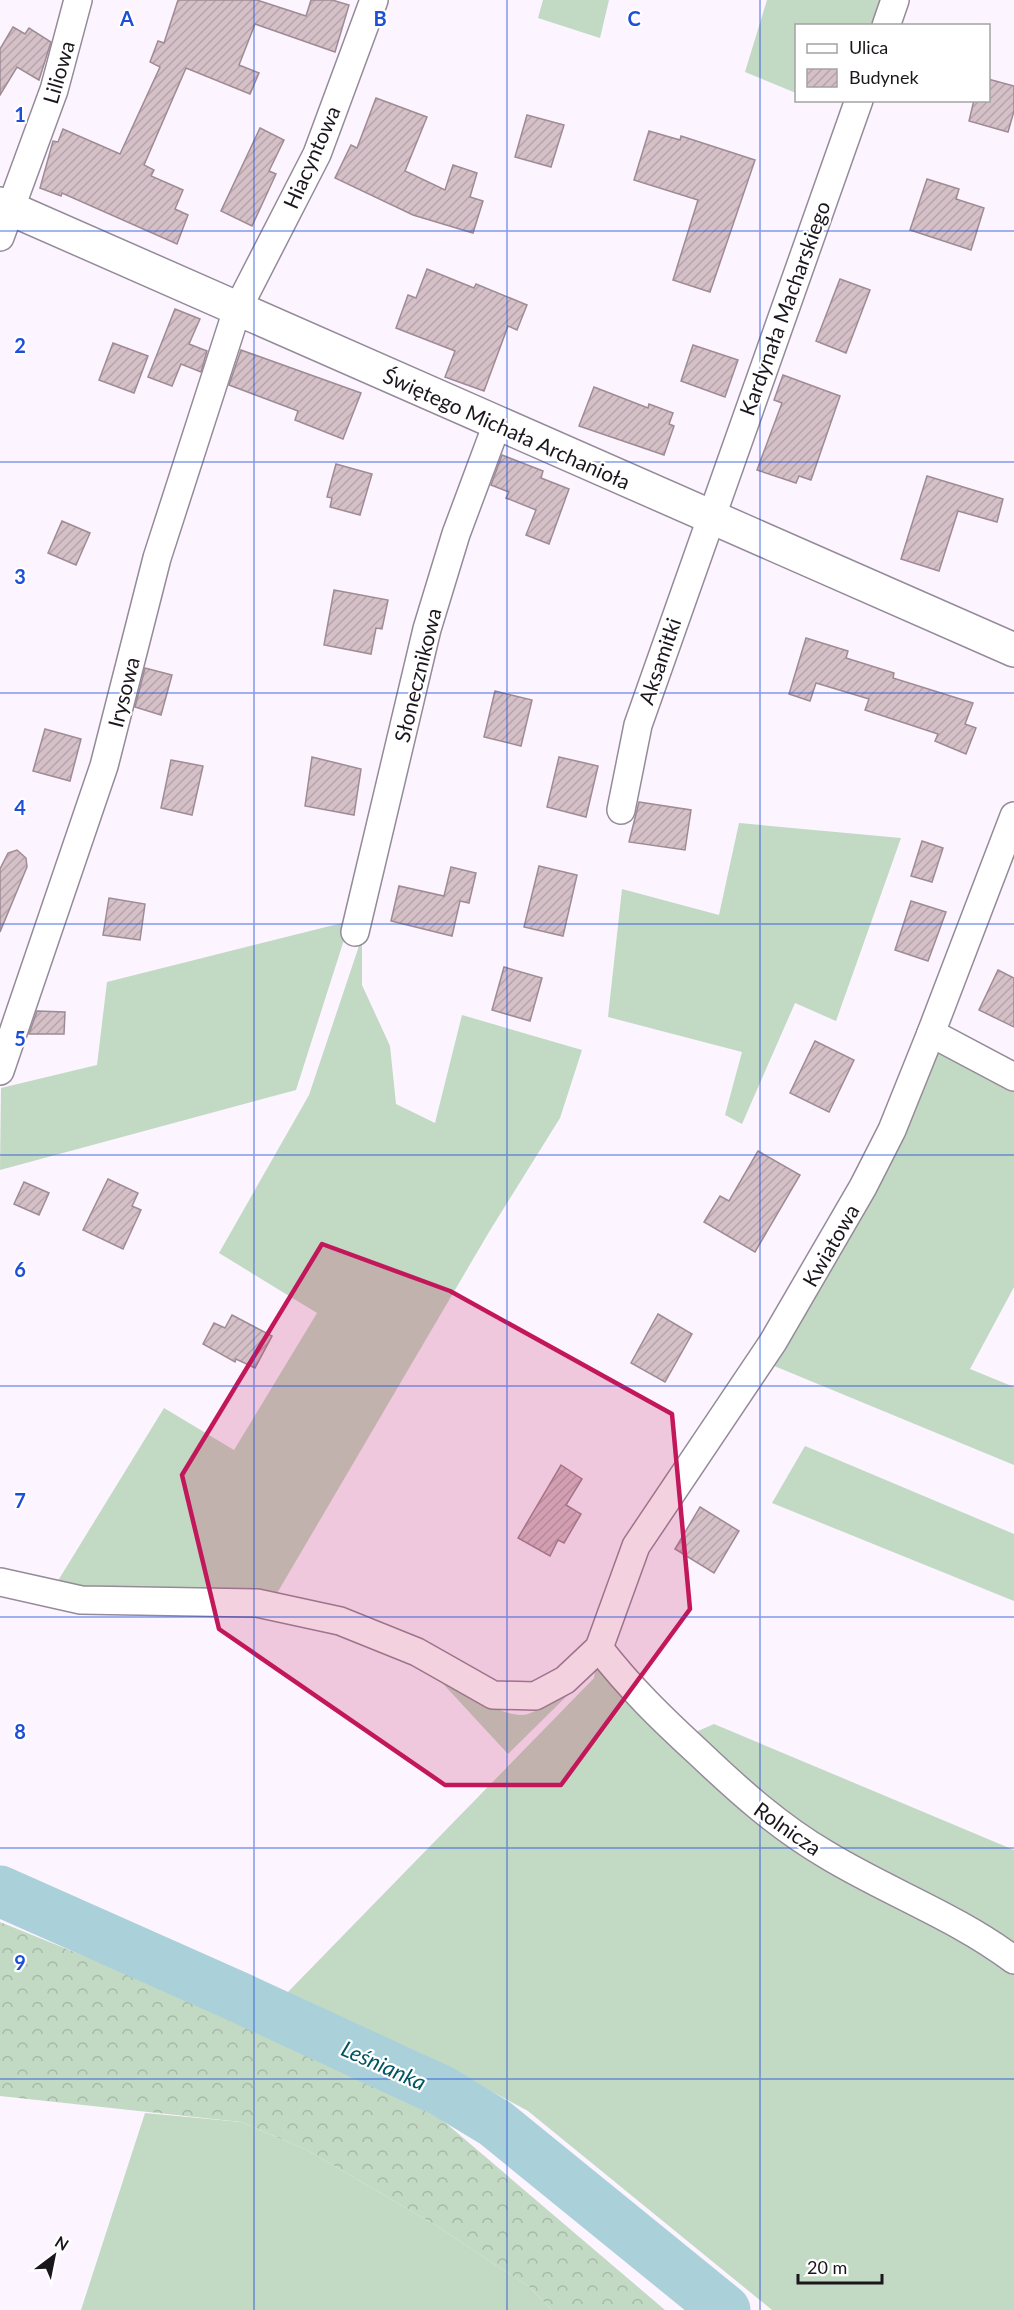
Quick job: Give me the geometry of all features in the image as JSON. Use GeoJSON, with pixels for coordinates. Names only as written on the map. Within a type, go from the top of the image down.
{"type":"FeatureCollection","features":[{"type":"Feature","properties":{"kind":"street","name":"Liliowa"},"geometry":{"type":"LineString","coordinates":[[4,217],[54,90],[78,0]]}},
{"type":"Feature","properties":{"kind":"street","name":"Hiacyntowa"},"geometry":{"type":"LineString","coordinates":[[237,310],[317,154],[374,0]]}},
{"type":"Feature","properties":{"kind":"street"},"geometry":{"type":"LineString","coordinates":[[887,24],[895,0]]}},
{"type":"Feature","properties":{"kind":"street","name":"Kardynała Macharskiego"},"geometry":{"type":"LineString","coordinates":[[710,516],[858,102]]}},
{"type":"Feature","properties":{"kind":"street","name":"Świętego Michała Archanioła"},"geometry":{"type":"LineString","coordinates":[[4,217],[237,310],[1014,650]]}},
{"type":"Feature","properties":{"kind":"street","name":"Irysowa"},"geometry":{"type":"LineString","coordinates":[[0,1071],[104,766],[157,558],[237,310]]}},
{"type":"Feature","properties":{"kind":"street","name":"Słonecznikowa"},"geometry":{"type":"LineString","coordinates":[[355,932],[427,629],[456,534],[497,424]]}},
{"type":"Feature","properties":{"kind":"street","name":"Aksamitki"},"geometry":{"type":"LineString","coordinates":[[621,810],[638,725],[710,516]]}},
{"type":"Feature","properties":{"kind":"street","name":"Kwiatowa"},"geometry":{"type":"LineString","coordinates":[[599,1648],[636,1546],[773,1342],[833,1243],[892,1130],[932,1033],[1014,816]]}},
{"type":"Feature","properties":{"kind":"street"},"geometry":{"type":"LineString","coordinates":[[932,1033],[1014,1077]]}},
{"type":"Feature","properties":{"kind":"street"},"geometry":{"type":"LineString","coordinates":[[0,1582],[81,1600],[257,1603],[340,1621],[417,1652],[493,1695],[535,1696],[565,1680],[599,1648]]}},
{"type":"Feature","properties":{"kind":"street","name":"Rolnicza"},"geometry":{"type":"LineString","coordinates":[[599,1648],[639,1698],[748,1800],[782,1826],[826,1855],[906,1899],[962,1926],[1014,1960]]}},
{"type":"Feature","properties":{"kind":"highlighted area"},"geometry":{"type":"Polygon","coordinates":[[[322,1244],[450,1291],[672,1414],[690,1609],[561,1785],[445,1785],[219,1629],[182,1475],[322,1244]]]}},
{"type":"Feature","properties":{"kind":"green space"},"geometry":{"type":"Polygon","coordinates":[[[543,0],[609,0],[600,38],[538,18],[543,0]]]}},
{"type":"Feature","properties":{"kind":"green space"},"geometry":{"type":"Polygon","coordinates":[[[767,0],[881,0],[872,24],[795,24],[795,93],[745,72],[767,0]]]}},
{"type":"Feature","properties":{"kind":"green space"},"geometry":{"type":"Polygon","coordinates":[[[739,823],[901,838],[836,1021],[795,1003],[742,1124],[725,1115],[742,1052],[608,1017],[622,889],[719,915],[739,823]]]}},
{"type":"Feature","properties":{"kind":"green space"},"geometry":{"type":"Polygon","coordinates":[[[350,921],[296,1090],[0,1170],[1,1088],[97,1065],[107,982],[350,921]]]}},
{"type":"Feature","properties":{"kind":"green space"},"geometry":{"type":"Polygon","coordinates":[[[362,937],[362,985],[390,1046],[396,1104],[435,1123],[462,1015],[582,1050],[560,1118],[489,1232],[276,1595],[152,1594],[56,1584],[164,1408],[234,1450],[317,1313],[219,1253],[309,1095],[362,937]]]}},
{"type":"Feature","properties":{"kind":"green space"},"geometry":{"type":"Polygon","coordinates":[[[931,1033],[1014,1077],[1014,1287],[970,1369],[1014,1387],[1014,1465],[767,1363],[931,1033]]]}},
{"type":"Feature","properties":{"kind":"green space"},"geometry":{"type":"Polygon","coordinates":[[[805,1446],[1014,1534],[1014,1601],[772,1503],[805,1446]]]}},
{"type":"Feature","properties":{"kind":"green space"},"geometry":{"type":"Polygon","coordinates":[[[599,1648],[682,1738],[714,1724],[1014,1850],[1014,2310],[772,2310],[528,2111],[420,2053],[286,1994],[594,1678],[599,1648]]]}},
{"type":"Feature","properties":{"kind":"green space"},"geometry":{"type":"Polygon","coordinates":[[[421,1660],[473,1696],[516,1715],[534,1712],[577,1686],[508,1754],[421,1660]]]}},
{"type":"Feature","properties":{"kind":"green space"},"geometry":{"type":"Polygon","coordinates":[[[0,1922],[235,2017],[441,2119],[665,2310],[552,2310],[528,2286],[437,2226],[307,2150],[241,2122],[0,2096],[0,1922]]]}},
{"type":"Feature","properties":{"kind":"green space"},"geometry":{"type":"Polygon","coordinates":[[[145,2113],[241,2122],[307,2150],[437,2226],[528,2286],[552,2310],[81,2310],[145,2113]]]}},
{"type":"Feature","properties":{"kind":"building"},"geometry":{"type":"Polygon","coordinates":[[[178,0],[257,0],[306,16],[311,0],[332,0],[349,5],[335,52],[255,24],[239,65],[259,73],[250,94],[186,68],[144,165],[154,170],[151,176],[183,190],[175,209],[188,215],[177,244],[62,193],[61,196],[40,188],[53,141],[58,142],[63,129],[120,154],[160,67],[150,62],[158,41],[164,43],[178,0]]]}},
{"type":"Feature","properties":{"kind":"building"},"geometry":{"type":"Polygon","coordinates":[[[13,27],[25,34],[29,28],[51,42],[39,80],[17,67],[0,95],[0,49],[13,27]]]}},
{"type":"Feature","properties":{"kind":"building"},"geometry":{"type":"Polygon","coordinates":[[[990,80],[1014,86],[1014,111],[1008,132],[969,121],[974,102],[990,102],[990,80]]]}},
{"type":"Feature","properties":{"kind":"building"},"geometry":{"type":"Polygon","coordinates":[[[376,98],[427,117],[405,171],[445,190],[453,165],[477,173],[470,197],[483,201],[473,233],[413,215],[335,178],[351,145],[357,148],[376,98]]]}},
{"type":"Feature","properties":{"kind":"building"},"geometry":{"type":"Polygon","coordinates":[[[527,115],[564,125],[551,167],[515,157],[527,115]]]}},
{"type":"Feature","properties":{"kind":"building"},"geometry":{"type":"Polygon","coordinates":[[[260,128],[284,140],[269,171],[276,174],[252,226],[221,211],[260,128]]]}},
{"type":"Feature","properties":{"kind":"building"},"geometry":{"type":"Polygon","coordinates":[[[649,131],[680,140],[681,136],[755,160],[710,292],[673,280],[698,200],[634,180],[649,131]]]}},
{"type":"Feature","properties":{"kind":"building"},"geometry":{"type":"Polygon","coordinates":[[[927,179],[959,189],[956,199],[984,208],[971,250],[910,230],[927,179]]]}},
{"type":"Feature","properties":{"kind":"building"},"geometry":{"type":"Polygon","coordinates":[[[427,269],[474,288],[476,284],[527,305],[517,330],[508,326],[484,391],[445,377],[455,351],[396,328],[408,295],[416,298],[427,269]]]}},
{"type":"Feature","properties":{"kind":"building"},"geometry":{"type":"Polygon","coordinates":[[[840,279],[870,290],[846,353],[816,341],[840,279]]]}},
{"type":"Feature","properties":{"kind":"building"},"geometry":{"type":"Polygon","coordinates":[[[175,309],[200,319],[189,344],[207,351],[201,372],[181,364],[172,386],[148,377],[175,309]]]}},
{"type":"Feature","properties":{"kind":"building"},"geometry":{"type":"Polygon","coordinates":[[[113,343],[148,356],[134,393],[99,380],[113,343]]]}},
{"type":"Feature","properties":{"kind":"building"},"geometry":{"type":"Polygon","coordinates":[[[693,345],[738,360],[725,397],[681,381],[693,345]]]}},
{"type":"Feature","properties":{"kind":"building"},"geometry":{"type":"Polygon","coordinates":[[[241,350],[361,393],[343,439],[295,420],[298,411],[229,385],[241,350]]]}},
{"type":"Feature","properties":{"kind":"building"},"geometry":{"type":"Polygon","coordinates":[[[783,375],[840,396],[811,480],[799,476],[796,483],[757,470],[782,403],[774,400],[783,375]]]}},
{"type":"Feature","properties":{"kind":"building"},"geometry":{"type":"Polygon","coordinates":[[[594,387],[648,408],[649,404],[673,413],[669,424],[674,426],[664,455],[579,426],[594,387]]]}},
{"type":"Feature","properties":{"kind":"building"},"geometry":{"type":"Polygon","coordinates":[[[502,455],[543,471],[541,478],[569,489],[549,544],[526,535],[536,510],[506,498],[509,492],[491,485],[502,455]]]}},
{"type":"Feature","properties":{"kind":"building"},"geometry":{"type":"Polygon","coordinates":[[[336,464],[372,474],[360,515],[330,507],[332,498],[327,497],[336,464]]]}},
{"type":"Feature","properties":{"kind":"building"},"geometry":{"type":"Polygon","coordinates":[[[927,476],[1003,499],[997,522],[958,511],[939,571],[901,559],[927,476]]]}},
{"type":"Feature","properties":{"kind":"building"},"geometry":{"type":"Polygon","coordinates":[[[62,521],[90,533],[76,565],[48,553],[62,521]]]}},
{"type":"Feature","properties":{"kind":"building"},"geometry":{"type":"Polygon","coordinates":[[[334,590],[388,600],[382,629],[376,628],[371,654],[324,645],[334,590]]]}},
{"type":"Feature","properties":{"kind":"building"},"geometry":{"type":"Polygon","coordinates":[[[806,638],[848,651],[846,658],[894,673],[893,678],[973,703],[965,724],[976,728],[966,754],[935,741],[938,734],[865,710],[869,699],[816,683],[810,701],[789,694],[806,638]]]}},
{"type":"Feature","properties":{"kind":"building"},"geometry":{"type":"Polygon","coordinates":[[[145,668],[172,675],[161,715],[135,707],[145,668]]]}},
{"type":"Feature","properties":{"kind":"building"},"geometry":{"type":"Polygon","coordinates":[[[495,691],[532,700],[521,746],[484,737],[495,691]]]}},
{"type":"Feature","properties":{"kind":"building"},"geometry":{"type":"Polygon","coordinates":[[[45,729],[81,739],[70,781],[33,771],[45,729]]]}},
{"type":"Feature","properties":{"kind":"building"},"geometry":{"type":"Polygon","coordinates":[[[312,757],[361,769],[354,815],[305,806],[312,757]]]}},
{"type":"Feature","properties":{"kind":"building"},"geometry":{"type":"Polygon","coordinates":[[[559,757],[598,766],[586,817],[547,807],[559,757]]]}},
{"type":"Feature","properties":{"kind":"building"},"geometry":{"type":"Polygon","coordinates":[[[171,760],[203,766],[192,815],[161,808],[171,760]]]}},
{"type":"Feature","properties":{"kind":"building"},"geometry":{"type":"Polygon","coordinates":[[[639,802],[691,810],[685,850],[629,842],[639,802]]]}},
{"type":"Feature","properties":{"kind":"building"},"geometry":{"type":"Polygon","coordinates":[[[922,841],[943,848],[932,882],[911,876],[922,841]]]}},
{"type":"Feature","properties":{"kind":"building"},"geometry":{"type":"Polygon","coordinates":[[[17,850],[26,858],[27,867],[0,932],[0,869],[8,853],[17,850]]]}},
{"type":"Feature","properties":{"kind":"building"},"geometry":{"type":"Polygon","coordinates":[[[539,866],[577,875],[563,936],[524,927],[539,866]]]}},
{"type":"Feature","properties":{"kind":"building"},"geometry":{"type":"Polygon","coordinates":[[[451,867],[476,873],[469,903],[460,901],[452,936],[391,921],[399,886],[444,896],[451,867]]]}},
{"type":"Feature","properties":{"kind":"building"},"geometry":{"type":"Polygon","coordinates":[[[109,898],[145,904],[140,940],[103,935],[109,898]]]}},
{"type":"Feature","properties":{"kind":"building"},"geometry":{"type":"Polygon","coordinates":[[[911,901],[946,912],[928,961],[895,950],[911,901]]]}},
{"type":"Feature","properties":{"kind":"building"},"geometry":{"type":"Polygon","coordinates":[[[504,967],[542,978],[530,1021],[492,1010],[504,967]]]}},
{"type":"Feature","properties":{"kind":"building"},"geometry":{"type":"Polygon","coordinates":[[[998,970],[1014,978],[1014,1027],[979,1010],[998,970]]]}},
{"type":"Feature","properties":{"kind":"building"},"geometry":{"type":"Polygon","coordinates":[[[37,1011],[65,1012],[64,1034],[29,1034],[37,1011]]]}},
{"type":"Feature","properties":{"kind":"building"},"geometry":{"type":"Polygon","coordinates":[[[815,1041],[854,1060],[829,1112],[790,1093],[815,1041]]]}},
{"type":"Feature","properties":{"kind":"building"},"geometry":{"type":"Polygon","coordinates":[[[758,1151],[800,1175],[755,1252],[704,1222],[720,1196],[729,1201],[758,1151]]]}},
{"type":"Feature","properties":{"kind":"building"},"geometry":{"type":"Polygon","coordinates":[[[108,1179],[138,1193],[132,1206],[141,1210],[123,1249],[83,1230],[108,1179]]]}},
{"type":"Feature","properties":{"kind":"building"},"geometry":{"type":"Polygon","coordinates":[[[24,1182],[49,1193],[39,1215],[14,1204],[24,1182]]]}},
{"type":"Feature","properties":{"kind":"building"},"geometry":{"type":"Polygon","coordinates":[[[658,1314],[692,1334],[665,1382],[631,1363],[658,1314]]]}},
{"type":"Feature","properties":{"kind":"building"},"geometry":{"type":"Polygon","coordinates":[[[232,1315],[272,1336],[255,1368],[236,1359],[235,1362],[203,1344],[214,1323],[225,1328],[232,1315]]]}},
{"type":"Feature","properties":{"kind":"building"},"geometry":{"type":"Polygon","coordinates":[[[561,1465],[582,1479],[566,1505],[581,1514],[564,1543],[558,1540],[550,1556],[518,1538],[561,1465]]]}},
{"type":"Feature","properties":{"kind":"building"},"geometry":{"type":"Polygon","coordinates":[[[700,1507],[739,1531],[714,1573],[675,1549],[700,1507]]]}},
{"type":"Feature","properties":{"kind":"waterway","name":"Leśnianka"},"geometry":{"type":"LineString","coordinates":[[0,1891],[442,2091],[495,2123],[725,2310]]}}]}
